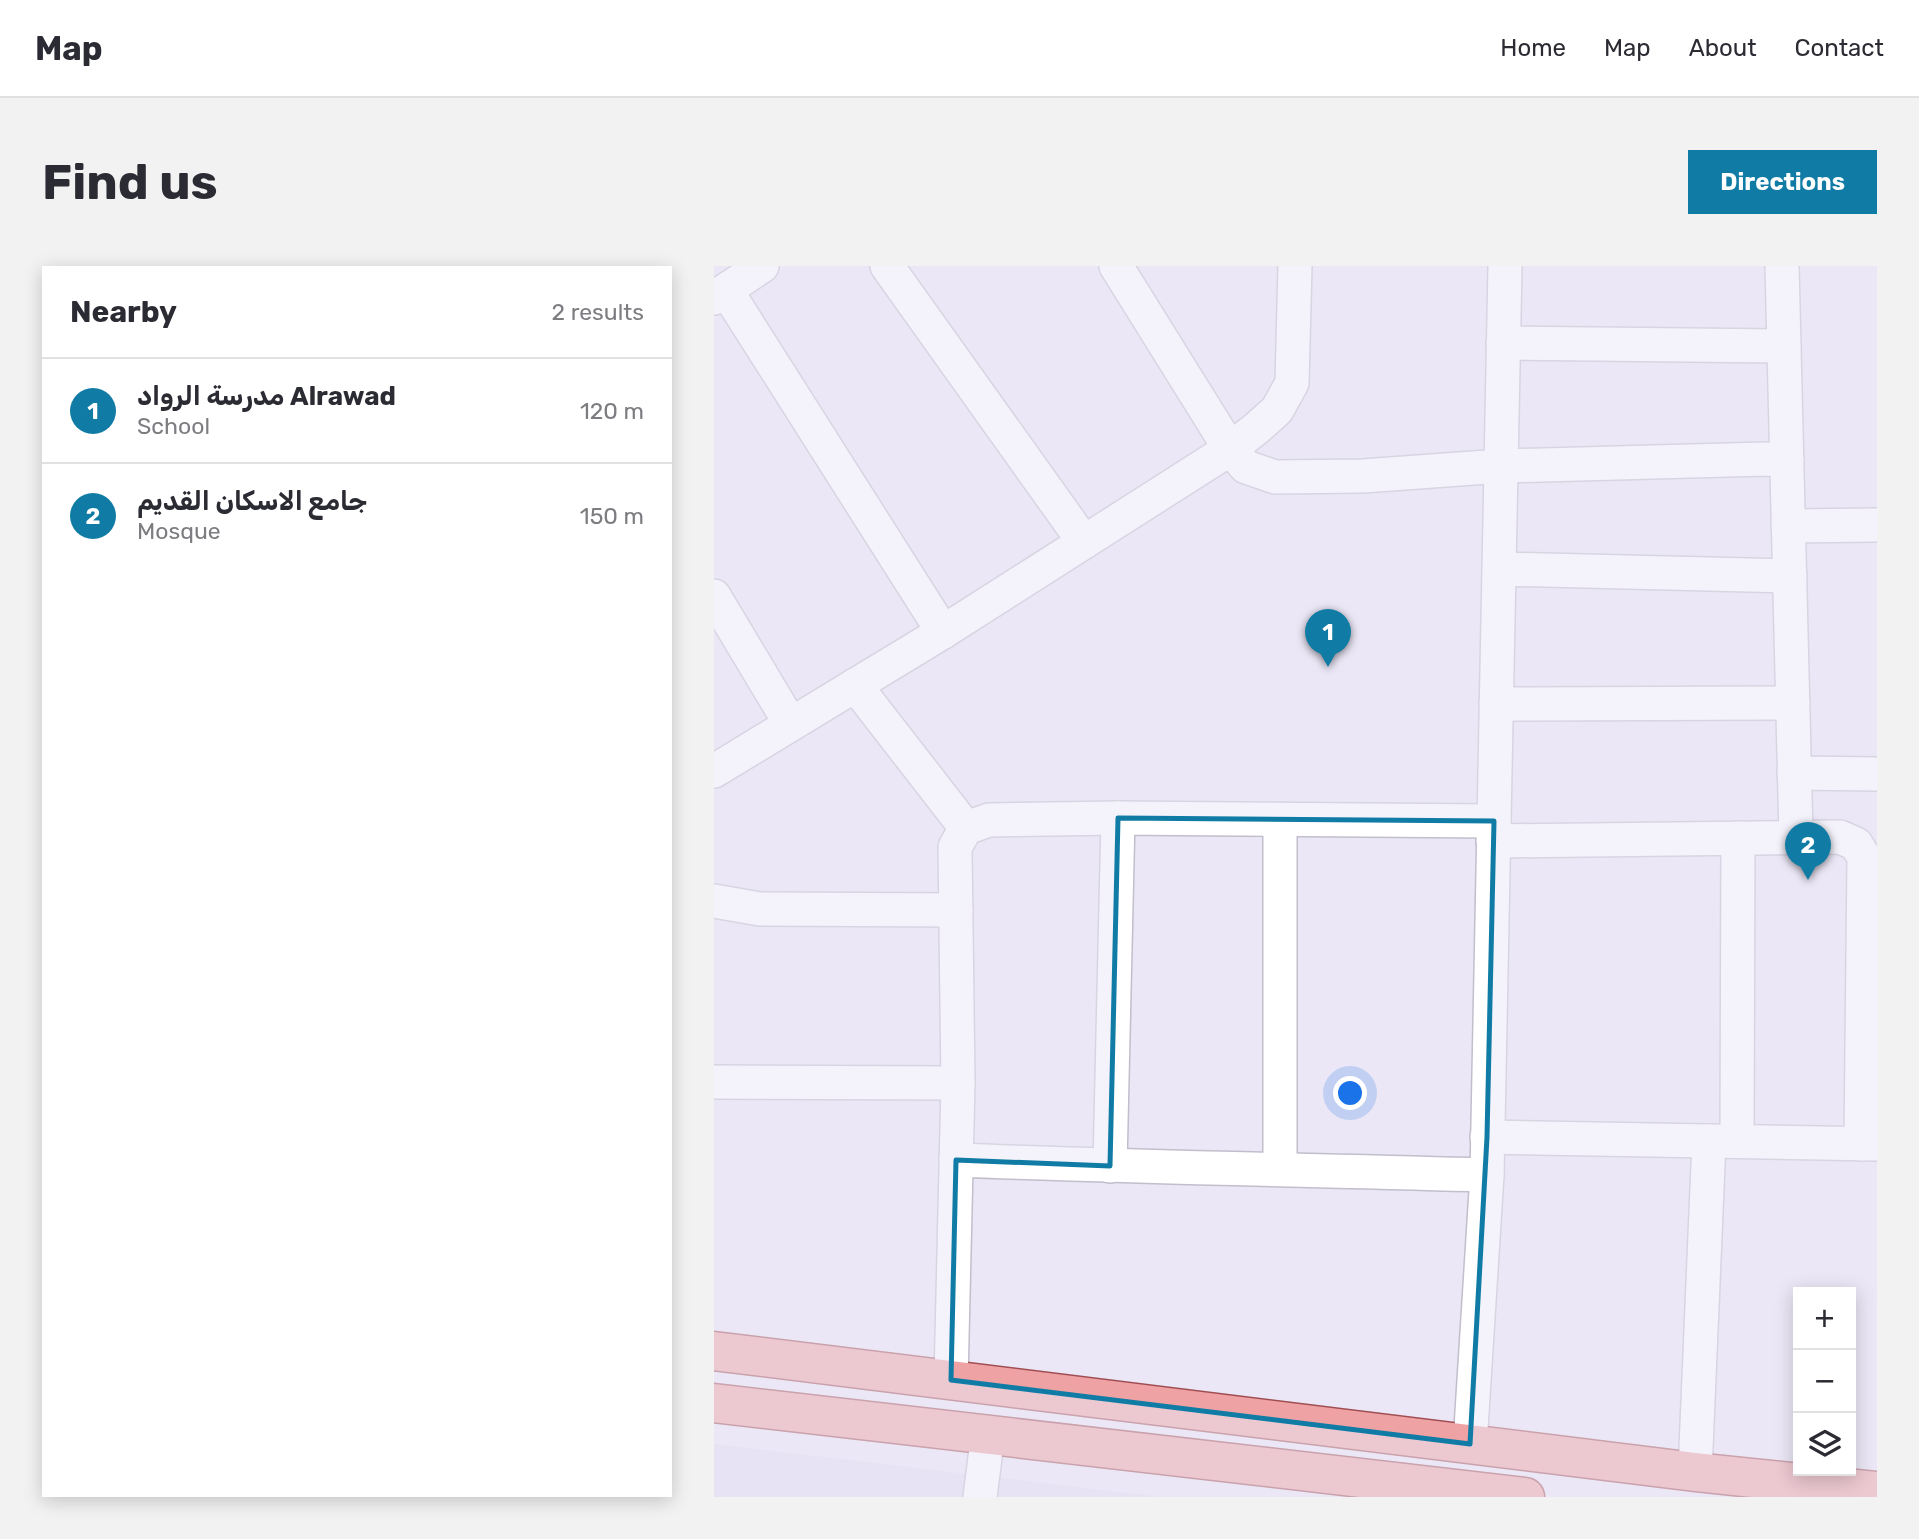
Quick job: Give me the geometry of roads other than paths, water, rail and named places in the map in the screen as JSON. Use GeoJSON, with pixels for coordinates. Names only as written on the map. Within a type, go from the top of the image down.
{"type":"FeatureCollection","features":[{"type":"Feature","properties":{"kind":"main road"},"geometry":{"type":"LineString","coordinates":[[714,1352],[1695,1472],[1877,1491]]}},
{"type":"Feature","properties":{"kind":"main road"},"geometry":{"type":"LineString","coordinates":[[889,1423],[897,1374]]}},
{"type":"Feature","properties":{"kind":"main road"},"geometry":{"type":"LineString","coordinates":[[714,1403],[1477,1494],[1525,1497]]}},
{"type":"Feature","properties":{"kind":"street"},"geometry":{"type":"LineString","coordinates":[[762,266],[720,294],[943,632]]}},
{"type":"Feature","properties":{"kind":"street"},"geometry":{"type":"LineString","coordinates":[[887,266],[1084,542]]}},
{"type":"Feature","properties":{"kind":"street"},"geometry":{"type":"LineString","coordinates":[[1116,266],[1230,449],[1246,467],[1275,477],[1363,476],[1501,466],[1787,460]]}},
{"type":"Feature","properties":{"kind":"street"},"geometry":{"type":"LineString","coordinates":[[714,771],[943,632],[1230,449],[1277,410],[1292,383],[1295,266]]}},
{"type":"Feature","properties":{"kind":"street"},"geometry":{"type":"LineString","coordinates":[[1470,1444],[1487,1175],[1505,266]]}},
{"type":"Feature","properties":{"kind":"street"},"geometry":{"type":"LineString","coordinates":[[1782,266],[1796,837]]}},
{"type":"Feature","properties":{"kind":"street"},"geometry":{"type":"LineString","coordinates":[[1503,343],[1784,346]]}},
{"type":"Feature","properties":{"kind":"street"},"geometry":{"type":"LineString","coordinates":[[1788,526],[1877,525]]}},
{"type":"Feature","properties":{"kind":"street"},"geometry":{"type":"LineString","coordinates":[[1499,569],[1790,576]]}},
{"type":"Feature","properties":{"kind":"street"},"geometry":{"type":"LineString","coordinates":[[714,596],[790,723]]}},
{"type":"Feature","properties":{"kind":"street"},"geometry":{"type":"LineString","coordinates":[[855,685],[966,828]]}},
{"type":"Feature","properties":{"kind":"street"},"geometry":{"type":"LineString","coordinates":[[1496,704],[1793,703]]}},
{"type":"Feature","properties":{"kind":"street"},"geometry":{"type":"LineString","coordinates":[[1794,773],[1877,774]]}},
{"type":"Feature","properties":{"kind":"street"},"geometry":{"type":"LineString","coordinates":[[1110,1166],[1118,818]]}},
{"type":"Feature","properties":{"kind":"street"},"geometry":{"type":"LineString","coordinates":[[951,1380],[958,1083],[955,847],[966,828],[989,820],[1118,818],[1280,820],[1494,831],[1738,838],[1840,837],[1856,844],[1870,857],[1869,1144],[1488,1136]]}},
{"type":"Feature","properties":{"kind":"street"},"geometry":{"type":"LineString","coordinates":[[1280,820],[1280,1169]]}},
{"type":"Feature","properties":{"kind":"street"},"geometry":{"type":"LineString","coordinates":[[1695,1472],[1723,1141],[1738,838]]}},
{"type":"Feature","properties":{"kind":"street"},"geometry":{"type":"LineString","coordinates":[[714,901],[760,909],[956,911]]}},
{"type":"Feature","properties":{"kind":"street"},"geometry":{"type":"LineString","coordinates":[[714,1082],[958,1083]]}},
{"type":"Feature","properties":{"kind":"street"},"geometry":{"type":"LineString","coordinates":[[956,1160],[1487,1175]]}},
{"type":"Feature","properties":{"kind":"street"},"geometry":{"type":"LineString","coordinates":[[980,1497],[988,1434]]}},
{"type":"Feature","properties":{"kind":"place","name":"مدرسة الرواد Alrawad"},"geometry":{"type":"Point","coordinates":[1328,667]}},
{"type":"Feature","properties":{"kind":"place","name":"جامع الاسكان القديم"},"geometry":{"type":"Point","coordinates":[1808,880]}}]}
